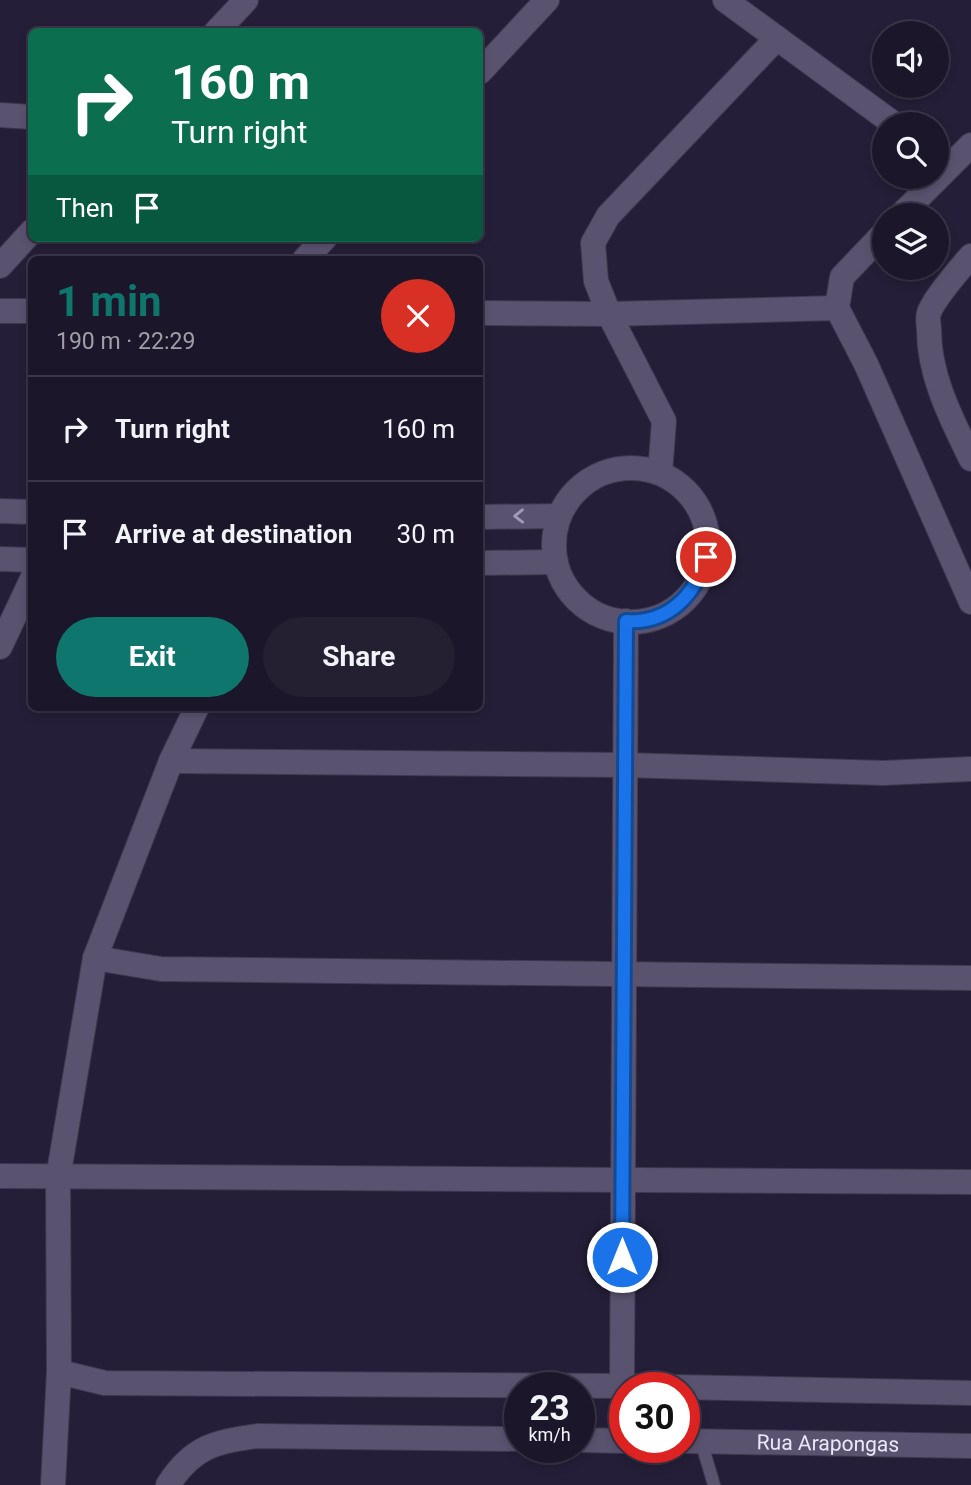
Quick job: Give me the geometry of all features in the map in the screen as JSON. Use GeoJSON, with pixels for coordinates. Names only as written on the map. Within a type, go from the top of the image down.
{"type":"FeatureCollection","features":[{"type":"Feature","properties":{"kind":"street"},"geometry":{"type":"LineString","coordinates":[[220,28],[246,0]]}},
{"type":"Feature","properties":{"kind":"street"},"geometry":{"type":"LineString","coordinates":[[483,69],[547,0]]}},
{"type":"Feature","properties":{"kind":"street"},"geometry":{"type":"LineString","coordinates":[[725,0],[878,112]]}},
{"type":"Feature","properties":{"kind":"street"},"geometry":{"type":"LineString","coordinates":[[660,473],[664,421],[609,314],[596,281],[593,243],[608,216],[777,38]]}},
{"type":"Feature","properties":{"kind":"street"},"geometry":{"type":"LineString","coordinates":[[0,115],[28,117]]}},
{"type":"Feature","properties":{"kind":"street"},"geometry":{"type":"LineString","coordinates":[[949,157],[971,145]]}},
{"type":"Feature","properties":{"kind":"street"},"geometry":{"type":"LineString","coordinates":[[910,203],[921,189]]}},
{"type":"Feature","properties":{"kind":"street"},"geometry":{"type":"LineString","coordinates":[[0,266],[28,235]]}},
{"type":"Feature","properties":{"kind":"street"},"geometry":{"type":"LineString","coordinates":[[308,256],[321,242]]}},
{"type":"Feature","properties":{"kind":"street"},"geometry":{"type":"LineString","coordinates":[[872,246],[842,277],[837,308],[866,365],[971,602]]}},
{"type":"Feature","properties":{"kind":"street"},"geometry":{"type":"LineString","coordinates":[[971,256],[929,313],[929,347],[945,405],[971,459]]}},
{"type":"Feature","properties":{"kind":"street"},"geometry":{"type":"LineString","coordinates":[[483,313],[609,314],[837,308]]}},
{"type":"Feature","properties":{"kind":"street"},"geometry":{"type":"LineString","coordinates":[[0,311],[28,311]]}},
{"type":"Feature","properties":{"kind":"street"},"geometry":{"type":"LineString","coordinates":[[626,468],[643,468],[660,473],[688,493],[698,507],[707,540],[706,557],[698,582],[682,602],[653,619],[626,621],[602,616],[574,597],[564,582],[556,562],[555,532],[559,516],[568,500],[593,477],[626,468]]}},
{"type":"Feature","properties":{"kind":"street"},"geometry":{"type":"LineString","coordinates":[[0,511],[28,512]]}},
{"type":"Feature","properties":{"kind":"street"},"geometry":{"type":"LineString","coordinates":[[483,517],[559,516]]}},
{"type":"Feature","properties":{"kind":"street"},"geometry":{"type":"LineString","coordinates":[[0,559],[28,560]]}},
{"type":"Feature","properties":{"kind":"street"},"geometry":{"type":"LineString","coordinates":[[483,562],[556,562]]}},
{"type":"Feature","properties":{"kind":"street"},"geometry":{"type":"LineString","coordinates":[[0,648],[28,588]]}},
{"type":"Feature","properties":{"kind":"street"},"geometry":{"type":"LineString","coordinates":[[622,1372],[626,621]]}},
{"type":"Feature","properties":{"kind":"street"},"geometry":{"type":"LineString","coordinates":[[53,1485],[58,1372],[58,1178],[95,958],[171,761],[195,711]]}},
{"type":"Feature","properties":{"kind":"street"},"geometry":{"type":"LineString","coordinates":[[171,761],[625,765],[883,773],[971,769]]}},
{"type":"Feature","properties":{"kind":"street"},"geometry":{"type":"LineString","coordinates":[[95,958],[161,969],[971,978]]}},
{"type":"Feature","properties":{"kind":"street"},"geometry":{"type":"LineString","coordinates":[[0,1176],[971,1182]]}},
{"type":"Feature","properties":{"kind":"street"},"geometry":{"type":"LineString","coordinates":[[58,1372],[105,1383],[609,1386]]}},
{"type":"Feature","properties":{"kind":"street"},"geometry":{"type":"LineString","coordinates":[[700,1388],[971,1393]]}},
{"type":"Feature","properties":{"kind":"street"},"geometry":{"type":"LineString","coordinates":[[168,1485],[180,1466],[197,1452],[227,1440],[258,1436],[504,1439]]}},
{"type":"Feature","properties":{"kind":"street","name":"Rua Arapongas"},"geometry":{"type":"LineString","coordinates":[[700,1441],[971,1446]]}},
{"type":"Feature","properties":{"kind":"lane"},"geometry":{"type":"LineString","coordinates":[[700,1457],[714,1485]]}},
{"type":"Feature","properties":{"kind":"route"},"geometry":{"type":"LineString","coordinates":[[622,1257],[626,621],[653,619],[682,602],[694,589],[702,574],[706,557]]}}]}
